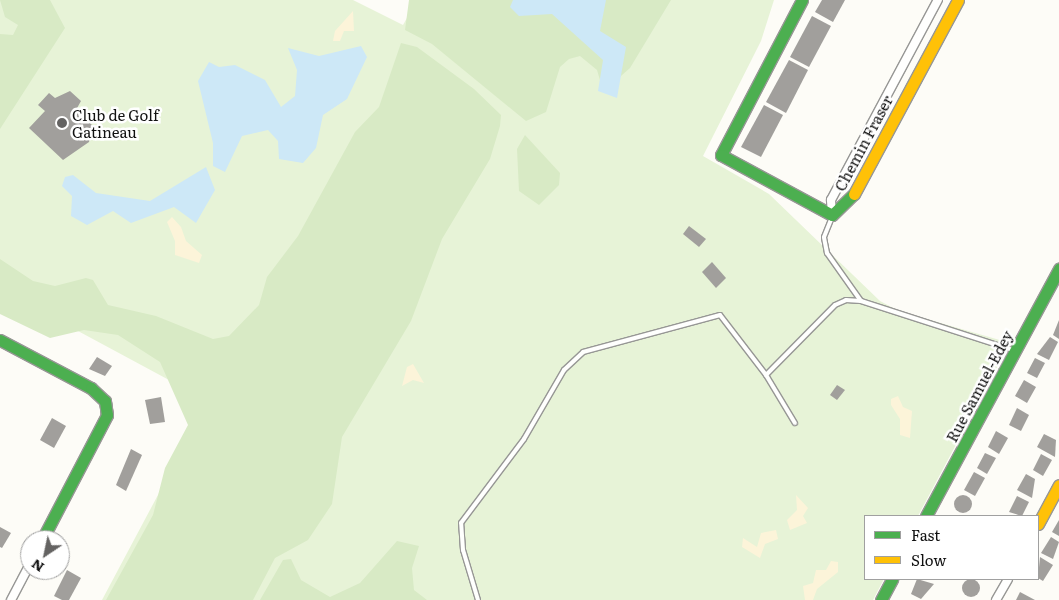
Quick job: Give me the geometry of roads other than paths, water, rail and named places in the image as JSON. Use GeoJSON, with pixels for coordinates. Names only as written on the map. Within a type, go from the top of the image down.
{"type":"FeatureCollection","features":[{"type":"Feature","properties":{"kind":"street"},"geometry":{"type":"LineString","coordinates":[[802,0],[721,155],[832,214]]}},
{"type":"Feature","properties":{"kind":"street","name":"Chemin Fraser"},"geometry":{"type":"LineString","coordinates":[[832,214],[832,200],[938,0]]}},
{"type":"Feature","properties":{"kind":"street","name":"Chemin Fraser"},"geometry":{"type":"LineString","coordinates":[[832,214],[848,204],[958,0]]}},
{"type":"Feature","properties":{"kind":"street","name":"Rue Samuel-Edey"},"geometry":{"type":"LineString","coordinates":[[927,515],[1059,269]]}},
{"type":"Feature","properties":{"kind":"street"},"geometry":{"type":"LineString","coordinates":[[0,340],[90,388],[106,401],[107,415],[97,437],[47,530]]}},
{"type":"Feature","properties":{"kind":"street"},"geometry":{"type":"LineString","coordinates":[[1039,522],[1059,485]]}},
{"type":"Feature","properties":{"kind":"street"},"geometry":{"type":"LineString","coordinates":[[11,600],[22,580]]}},
{"type":"Feature","properties":{"kind":"street"},"geometry":{"type":"LineString","coordinates":[[881,600],[891,580]]}},
{"type":"Feature","properties":{"kind":"street"},"geometry":{"type":"LineString","coordinates":[[996,600],[1007,580]]}},
{"type":"Feature","properties":{"kind":"lane"},"geometry":{"type":"LineString","coordinates":[[832,214],[824,238],[827,253],[861,301]]}},
{"type":"Feature","properties":{"kind":"lane"},"geometry":{"type":"LineString","coordinates":[[766,375],[820,318],[846,300],[861,301],[1015,350]]}},
{"type":"Feature","properties":{"kind":"lane"},"geometry":{"type":"LineString","coordinates":[[478,600],[463,550],[461,523],[524,439],[564,370],[583,352],[720,315],[766,375],[795,423]]}},
{"type":"Feature","properties":{"kind":"water"},"geometry":{"type":"Polygon","coordinates":[[[513,0],[606,0],[600,31],[626,47],[617,98],[598,91],[603,60],[552,14],[519,16],[510,7],[513,0]]]}},
{"type":"Feature","properties":{"kind":"water"},"geometry":{"type":"Polygon","coordinates":[[[361,46],[367,57],[347,99],[323,115],[316,148],[303,163],[279,159],[278,141],[268,130],[242,136],[225,172],[213,166],[213,143],[198,81],[209,62],[219,67],[235,65],[265,80],[281,107],[295,96],[297,70],[288,48],[319,56],[361,46]]]}},
{"type":"Feature","properties":{"kind":"water"},"geometry":{"type":"Polygon","coordinates":[[[206,167],[215,190],[196,223],[174,207],[131,223],[113,211],[87,225],[71,216],[72,196],[62,186],[65,177],[73,175],[96,193],[150,201],[206,167]]]}},
{"type":"Feature","properties":{"kind":"place","name":"Club de Golf Gatineau"},"geometry":{"type":"Point","coordinates":[62,123]}}]}
